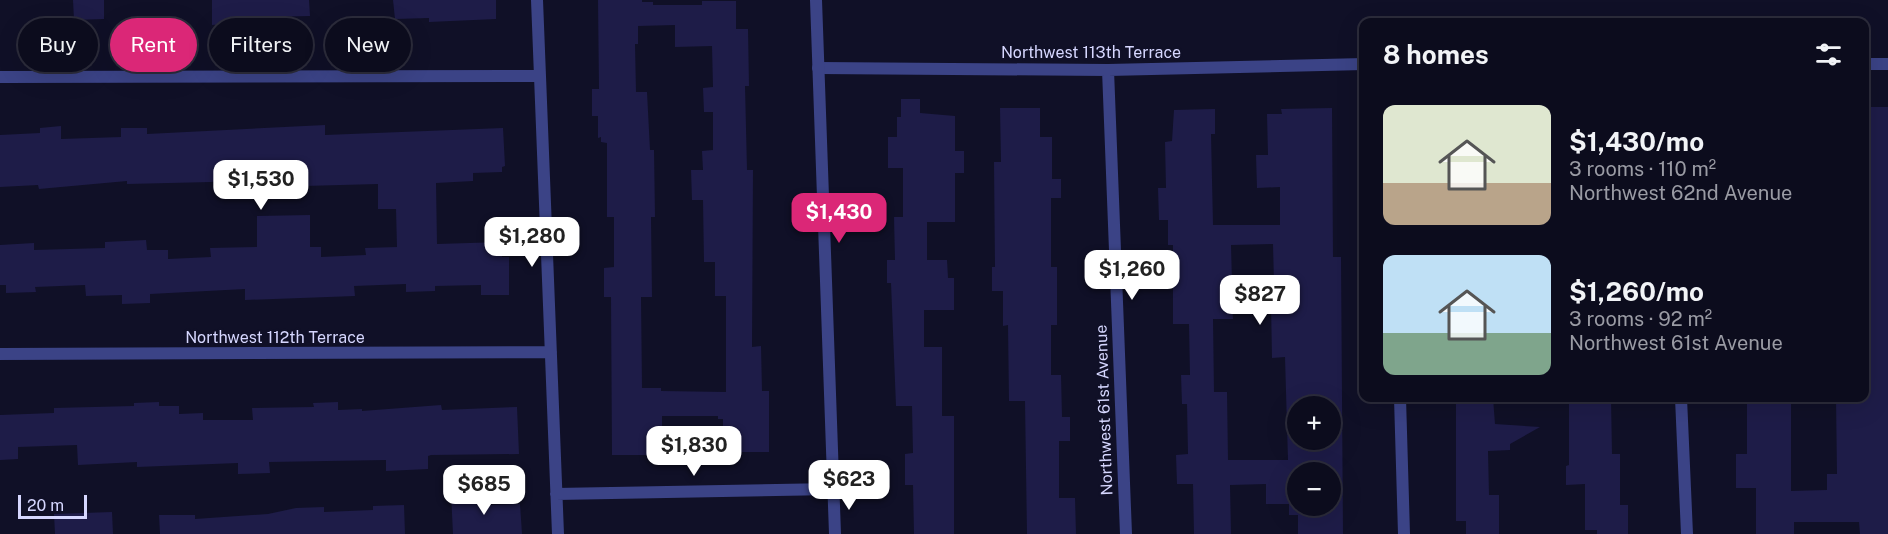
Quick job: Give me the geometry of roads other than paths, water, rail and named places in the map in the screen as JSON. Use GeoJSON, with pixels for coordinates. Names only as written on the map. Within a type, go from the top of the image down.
{"type":"FeatureCollection","features":[{"type":"Feature","properties":{"kind":"street"},"geometry":{"type":"LineString","coordinates":[[537,0],[558,534]]}},
{"type":"Feature","properties":{"kind":"street"},"geometry":{"type":"LineString","coordinates":[[816,0],[835,534]]}},
{"type":"Feature","properties":{"kind":"street","name":"Northwest 113th Terrace"},"geometry":{"type":"LineString","coordinates":[[819,68],[1108,70],[1359,64]]}},
{"type":"Feature","properties":{"kind":"street"},"geometry":{"type":"LineString","coordinates":[[1869,64],[1888,64]]}},
{"type":"Feature","properties":{"kind":"street","name":"Northwest 61st Avenue"},"geometry":{"type":"LineString","coordinates":[[1108,70],[1126,534]]}},
{"type":"Feature","properties":{"kind":"street"},"geometry":{"type":"LineString","coordinates":[[0,77],[540,76]]}},
{"type":"Feature","properties":{"kind":"street","name":"Northwest 112th Terrace"},"geometry":{"type":"LineString","coordinates":[[0,354],[551,352]]}},
{"type":"Feature","properties":{"kind":"street"},"geometry":{"type":"LineString","coordinates":[[1400,402],[1404,534]]}},
{"type":"Feature","properties":{"kind":"street"},"geometry":{"type":"LineString","coordinates":[[1681,402],[1687,534]]}},
{"type":"Feature","properties":{"kind":"street"},"geometry":{"type":"LineString","coordinates":[[556,494],[833,489]]}}]}
